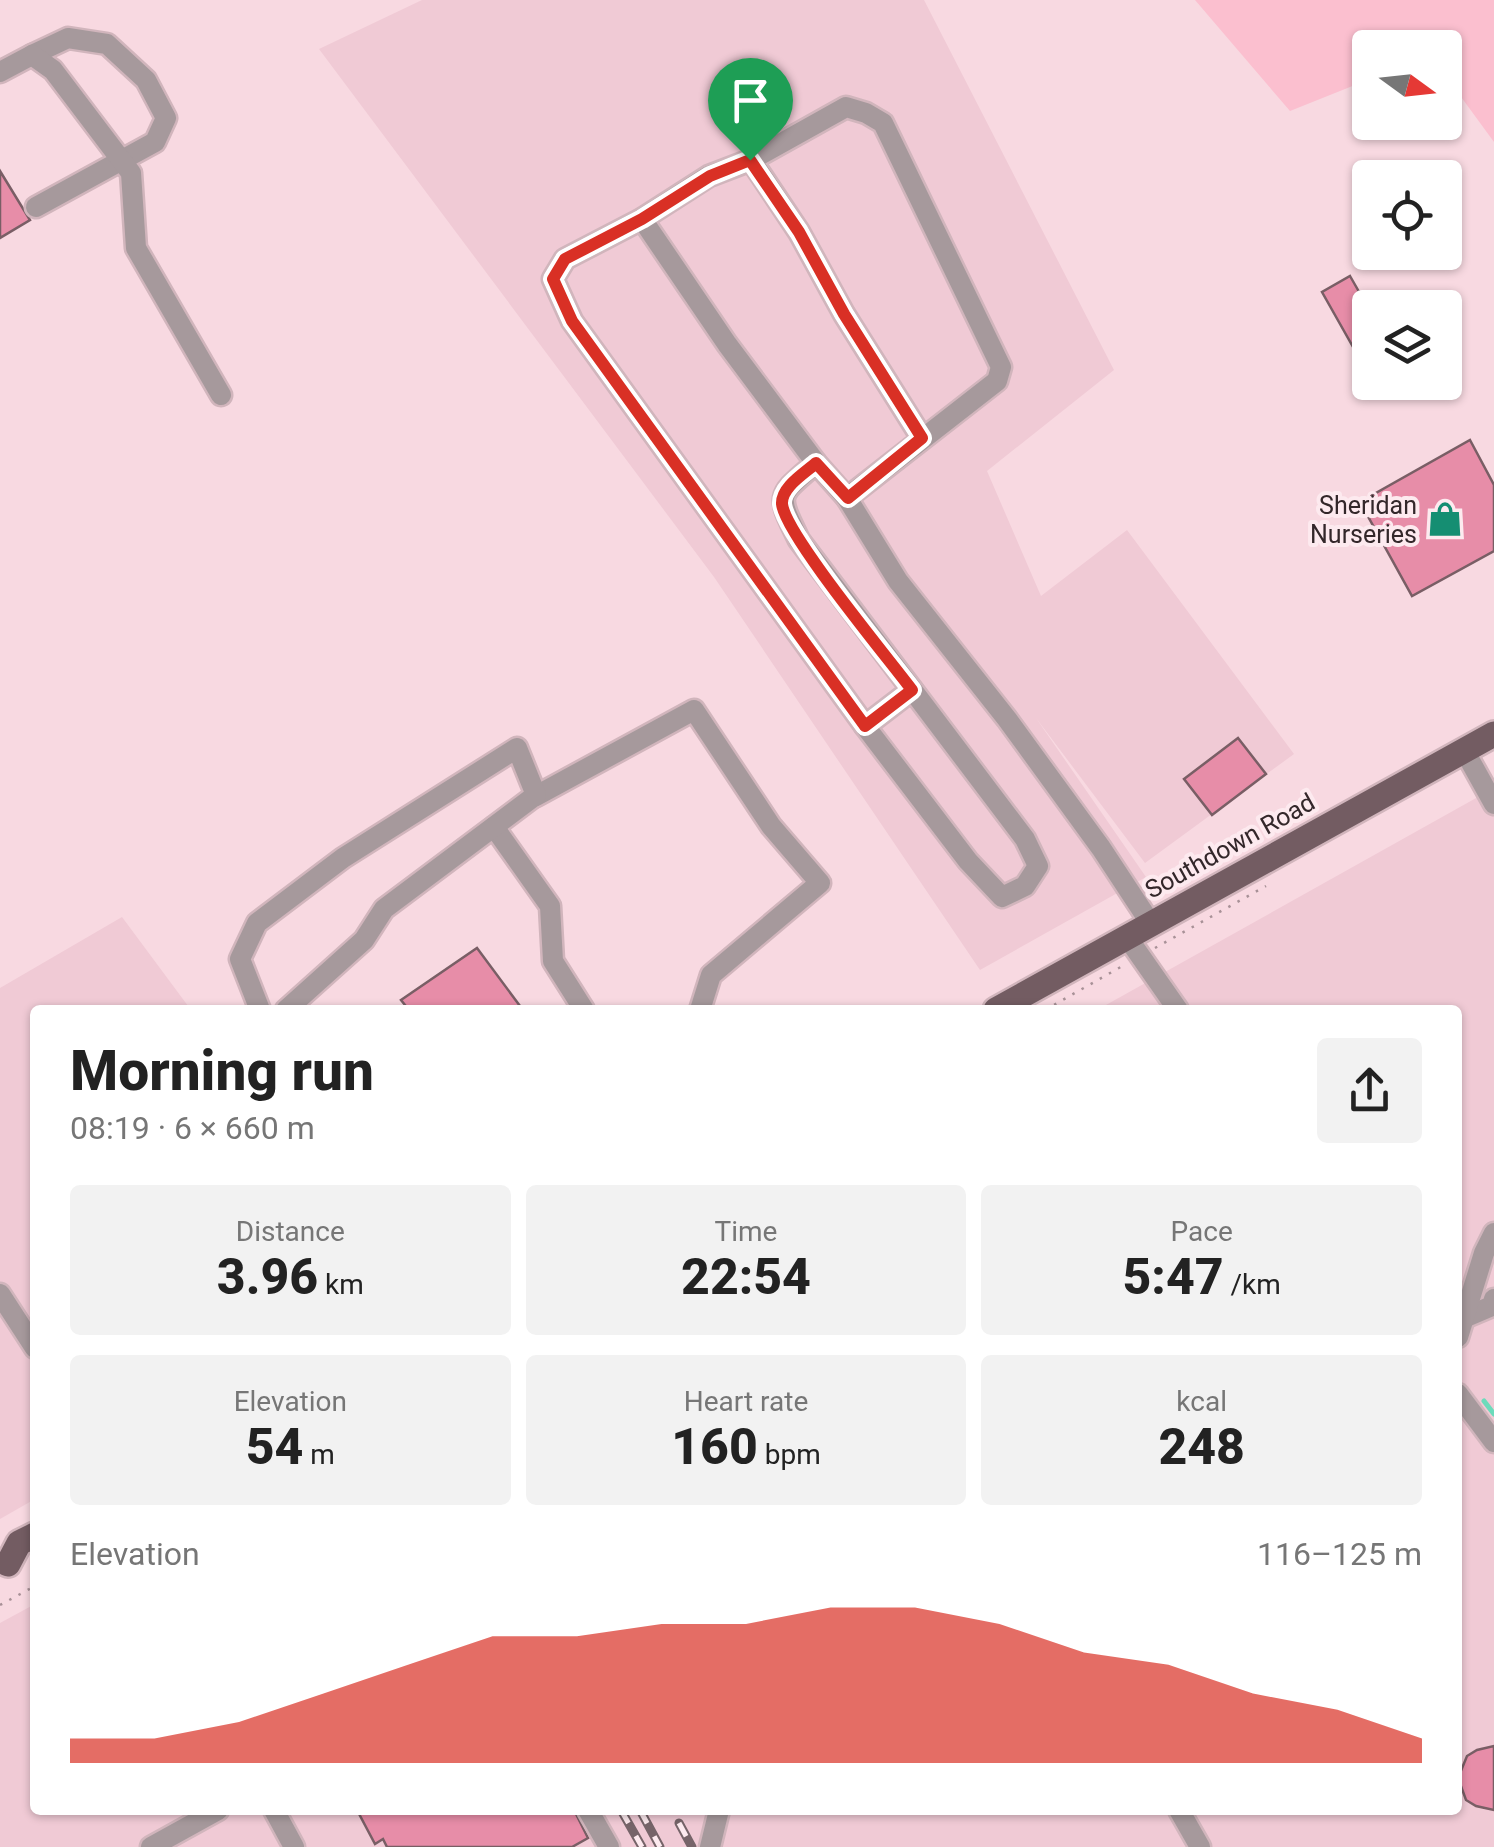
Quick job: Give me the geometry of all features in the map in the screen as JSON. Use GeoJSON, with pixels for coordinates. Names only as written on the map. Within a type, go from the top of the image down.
{"type":"FeatureCollection","features":[{"type":"Feature","properties":{"kind":"main road","name":"Southdown Road"},"geometry":{"type":"LineString","coordinates":[[1005,1005],[1494,734]]}},
{"type":"Feature","properties":{"kind":"main road"},"geometry":{"type":"LineString","coordinates":[[4,1566],[18,1544],[30,1538]]}},
{"type":"Feature","properties":{"kind":"main road"},"geometry":{"type":"LineString","coordinates":[[4,1566],[30,1564]]}},
{"type":"Feature","properties":{"kind":"lane"},"geometry":{"type":"LineString","coordinates":[[0,72],[68,38],[107,44],[146,80],[166,118],[155,142],[36,207]]}},
{"type":"Feature","properties":{"kind":"lane"},"geometry":{"type":"LineString","coordinates":[[32,55],[52,70],[131,173],[136,248],[221,395]]}},
{"type":"Feature","properties":{"kind":"lane"},"geometry":{"type":"LineString","coordinates":[[816,463],[784,491],[782,504],[799,540],[1025,840],[1038,866],[1024,886],[1002,897],[968,862],[865,726],[572,321],[553,279],[565,259],[642,219],[710,176],[750,160],[846,108],[883,123],[1000,367],[997,381],[848,498]]}},
{"type":"Feature","properties":{"kind":"lane"},"geometry":{"type":"LineString","coordinates":[[750,160],[799,232],[844,314],[922,438]]}},
{"type":"Feature","properties":{"kind":"lane"},"geometry":{"type":"LineString","coordinates":[[642,219],[727,344],[816,463],[848,498],[898,581],[1007,719],[1151,924]]}},
{"type":"Feature","properties":{"kind":"lane"},"geometry":{"type":"LineString","coordinates":[[865,726],[912,690]]}},
{"type":"Feature","properties":{"kind":"lane"},"geometry":{"type":"LineString","coordinates":[[292,1005],[364,940],[384,909],[494,826],[536,796],[694,710],[771,826],[820,884],[710,975],[701,1005]]}},
{"type":"Feature","properties":{"kind":"lane"},"geometry":{"type":"LineString","coordinates":[[258,1005],[240,959],[258,924],[343,858],[518,748],[536,796]]}},
{"type":"Feature","properties":{"kind":"lane"},"geometry":{"type":"LineString","coordinates":[[1464,750],[1494,804]]}},
{"type":"Feature","properties":{"kind":"lane"},"geometry":{"type":"LineString","coordinates":[[494,826],[550,906],[554,960],[581,1005]]}},
{"type":"Feature","properties":{"kind":"lane"},"geometry":{"type":"LineString","coordinates":[[1127,937],[1175,1005]]}},
{"type":"Feature","properties":{"kind":"lane"},"geometry":{"type":"LineString","coordinates":[[1462,1327],[1484,1253],[1494,1233]]}},
{"type":"Feature","properties":{"kind":"lane"},"geometry":{"type":"LineString","coordinates":[[0,1294],[30,1340]]}},
{"type":"Feature","properties":{"kind":"lane"},"geometry":{"type":"LineString","coordinates":[[1462,1327],[1493,1303]]}},
{"type":"Feature","properties":{"kind":"lane"},"geometry":{"type":"LineString","coordinates":[[1462,1399],[1494,1442]]}},
{"type":"Feature","properties":{"kind":"lane"},"geometry":{"type":"LineString","coordinates":[[150,1847],[209,1815]]}},
{"type":"Feature","properties":{"kind":"lane"},"geometry":{"type":"LineString","coordinates":[[277,1815],[294,1847]]}},
{"type":"Feature","properties":{"kind":"lane"},"geometry":{"type":"LineString","coordinates":[[591,1815],[609,1847]]}},
{"type":"Feature","properties":{"kind":"lane"},"geometry":{"type":"LineString","coordinates":[[710,1847],[718,1815]]}},
{"type":"Feature","properties":{"kind":"lane"},"geometry":{"type":"LineString","coordinates":[[1182,1815],[1200,1847]]}},
{"type":"Feature","properties":{"kind":"path"},"geometry":{"type":"LineString","coordinates":[[0,1604],[30,1589]]}},
{"type":"Feature","properties":{"kind":"shaded area"},"geometry":{"type":"Polygon","coordinates":[[[422,0],[924,0],[1114,370],[987,471],[1041,596],[1127,530],[1294,754],[1145,863],[1036,718],[1146,877],[980,970],[714,577],[319,49],[422,0]]]}},
{"type":"Feature","properties":{"kind":"shaded area"},"geometry":{"type":"Polygon","coordinates":[[[1195,0],[1494,0],[1494,142],[1462,98],[1462,30],[1352,30],[1352,86],[1290,111],[1195,0]]]}},
{"type":"Feature","properties":{"kind":"shaded area"},"geometry":{"type":"Polygon","coordinates":[[[1494,788],[1494,1847],[0,1847],[0,1623],[30,1607],[30,1815],[1462,1815],[1462,1005],[1106,1005],[1494,788]]]}},
{"type":"Feature","properties":{"kind":"shaded area"},"geometry":{"type":"Polygon","coordinates":[[[122,917],[187,1005],[30,1005],[30,1502],[0,1519],[0,988],[122,917]]]}},
{"type":"Feature","properties":{"kind":"building"},"geometry":{"type":"Polygon","coordinates":[[[0,171],[30,220],[0,238],[0,171]]]}},
{"type":"Feature","properties":{"kind":"building"},"geometry":{"type":"Polygon","coordinates":[[[1350,276],[1358,290],[1352,290],[1352,345],[1322,292],[1350,276]]]}},
{"type":"Feature","properties":{"kind":"building"},"geometry":{"type":"Polygon","coordinates":[[[1470,440],[1494,485],[1494,551],[1412,596],[1360,502],[1470,440]]]}},
{"type":"Feature","properties":{"kind":"building"},"geometry":{"type":"Polygon","coordinates":[[[1238,738],[1266,774],[1212,815],[1184,779],[1238,738]]]}},
{"type":"Feature","properties":{"kind":"building"},"geometry":{"type":"Polygon","coordinates":[[[477,948],[519,1005],[405,1005],[401,1000],[477,948]]]}},
{"type":"Feature","properties":{"kind":"building"},"geometry":{"type":"Polygon","coordinates":[[[1494,1746],[1494,1810],[1466,1800],[1462,1789],[1462,1768],[1467,1756],[1494,1746]]]}},
{"type":"Feature","properties":{"kind":"building"},"geometry":{"type":"Polygon","coordinates":[[[360,1815],[576,1815],[588,1838],[572,1847],[387,1847],[383,1839],[375,1844],[360,1815]]]}},
{"type":"Feature","properties":{"kind":"waterway"},"geometry":{"type":"LineString","coordinates":[[1484,1401],[1494,1414]]}},
{"type":"Feature","properties":{"kind":"railway"},"geometry":{"type":"LineString","coordinates":[[624,1815],[642,1847]]}},
{"type":"Feature","properties":{"kind":"railway"},"geometry":{"type":"LineString","coordinates":[[643,1815],[660,1847]]}},
{"type":"Feature","properties":{"kind":"railway"},"geometry":{"type":"LineString","coordinates":[[679,1823],[692,1847]]}},
{"type":"Feature","properties":{"kind":"place","name":"Sheridan Nurseries"},"geometry":{"type":"Point","coordinates":[1445,519]}},
{"type":"Feature","properties":{"kind":"route"},"geometry":{"type":"LineString","coordinates":[[750,160],[799,232],[844,314],[922,438],[848,498],[816,463],[784,491],[782,504],[799,540],[912,690],[865,726],[572,321],[553,279],[565,259],[642,219],[710,176],[750,160]]}}]}
